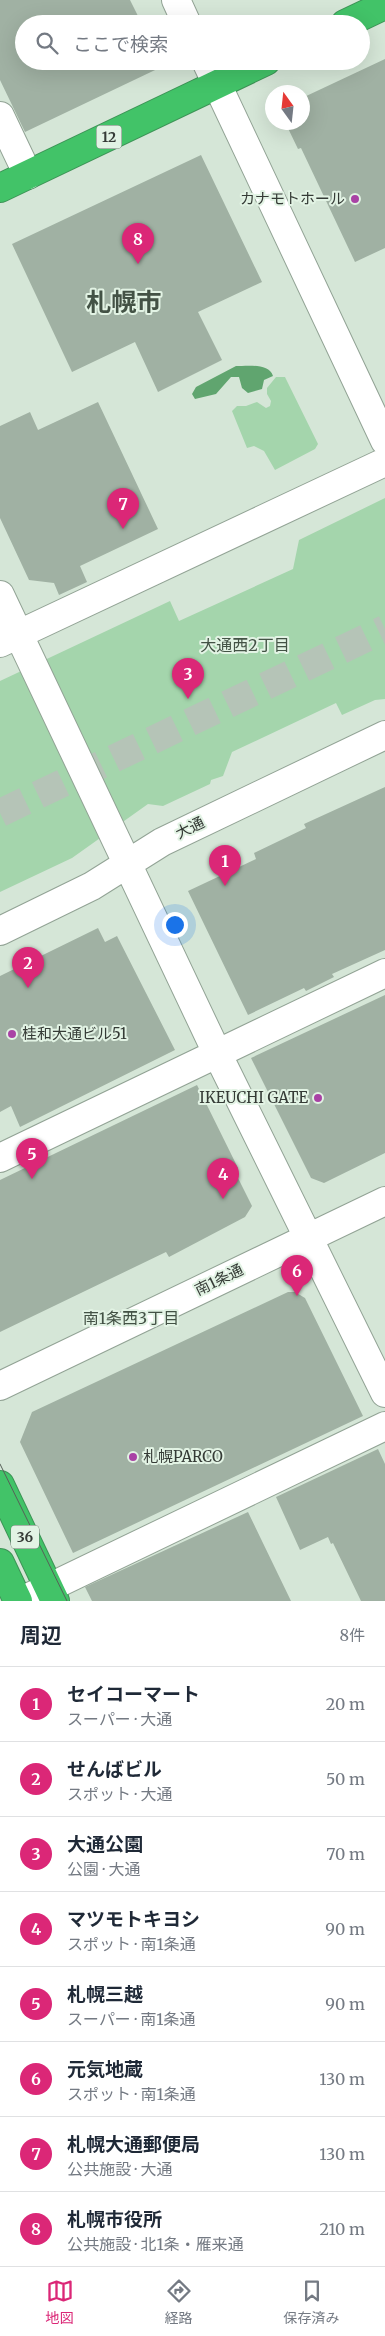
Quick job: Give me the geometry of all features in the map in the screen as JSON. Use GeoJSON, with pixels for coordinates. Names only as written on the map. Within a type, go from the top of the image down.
{"type":"FeatureCollection","features":[{"type":"Feature","properties":{"kind":"highway"},"geometry":{"type":"LineString","coordinates":[[364,15],[385,5]]}},
{"type":"Feature","properties":{"kind":"highway","name":"12"},"geometry":{"type":"LineString","coordinates":[[0,188],[28,175],[211,73],[225,70]]}},
{"type":"Feature","properties":{"kind":"highway","name":"36"},"geometry":{"type":"LineString","coordinates":[[0,1485],[52,1595]]}},
{"type":"Feature","properties":{"kind":"highway","name":"36"},"geometry":{"type":"LineString","coordinates":[[0,1563],[19,1601]]}},
{"type":"Feature","properties":{"kind":"street"},"geometry":{"type":"LineString","coordinates":[[176,0],[183,15]]}},
{"type":"Feature","properties":{"kind":"street"},"geometry":{"type":"LineString","coordinates":[[211,73],[385,441]]}},
{"type":"Feature","properties":{"kind":"street"},"geometry":{"type":"LineString","coordinates":[[0,116],[28,175]]}},
{"type":"Feature","properties":{"kind":"street"},"geometry":{"type":"LineString","coordinates":[[9,639],[385,462]]}},
{"type":"Feature","properties":{"kind":"street"},"geometry":{"type":"LineString","coordinates":[[0,595],[9,639],[127,864],[217,1053],[385,1392]]}},
{"type":"Feature","properties":{"kind":"street","name":"大通"},"geometry":{"type":"LineString","coordinates":[[0,931],[92,886],[162,842],[385,735]]}},
{"type":"Feature","properties":{"kind":"street"},"geometry":{"type":"LineString","coordinates":[[0,1158],[385,973]]}},
{"type":"Feature","properties":{"kind":"street","name":"南1条通"},"geometry":{"type":"LineString","coordinates":[[0,1386],[385,1201]]}},
{"type":"Feature","properties":{"kind":"street"},"geometry":{"type":"LineString","coordinates":[[19,1601],[52,1595],[385,1426]]}},
{"type":"Feature","properties":{"kind":"shaded area"},"geometry":{"type":"Polygon","coordinates":[[[236,366],[262,367],[271,372],[273,376],[264,380],[262,389],[248,393],[242,388],[239,377],[231,377],[216,394],[195,399],[192,394],[196,387],[236,366]]]}},
{"type":"Feature","properties":{"kind":"shaded area"},"geometry":{"type":"Polygon","coordinates":[[[276,377],[285,377],[318,444],[315,449],[275,470],[264,451],[254,446],[247,448],[232,411],[237,406],[246,406],[257,402],[266,408],[270,406],[271,401],[267,394],[267,388],[276,377]]]}},
{"type":"Feature","properties":{"kind":"shaded area"},"geometry":{"type":"Polygon","coordinates":[[[385,498],[385,699],[375,700],[342,715],[336,703],[232,752],[223,776],[211,780],[210,784],[163,806],[148,804],[72,858],[0,892],[0,681],[170,601],[179,621],[293,569],[299,540],[385,498]]]}},
{"type":"Feature","properties":{"kind":"building"},"geometry":{"type":"Polygon","coordinates":[[[0,0],[130,0],[138,15],[15,15],[15,70],[155,70],[25,132],[0,80],[0,0]]]}},
{"type":"Feature","properties":{"kind":"building","name":"カナモトホール"},"geometry":{"type":"Polygon","coordinates":[[[385,59],[385,248],[355,262],[301,148],[298,149],[289,130],[310,130],[310,94],[362,70],[370,70],[370,66],[385,59]]]}},
{"type":"Feature","properties":{"kind":"building"},"geometry":{"type":"Polygon","coordinates":[[[201,155],[262,282],[198,312],[222,360],[158,392],[135,342],[72,372],[12,244],[201,155]]]}},
{"type":"Feature","properties":{"kind":"building"},"geometry":{"type":"Polygon","coordinates":[[[98,402],[158,529],[80,566],[87,582],[59,595],[54,583],[29,580],[0,518],[0,426],[30,412],[38,430],[98,402]]]}},
{"type":"Feature","properties":{"kind":"building"},"geometry":{"type":"Polygon","coordinates":[[[385,787],[385,950],[332,974],[334,977],[306,991],[304,988],[248,1015],[188,891],[256,859],[254,853],[306,828],[304,824],[385,787]]]}},
{"type":"Feature","properties":{"kind":"building"},"geometry":{"type":"Polygon","coordinates":[[[98,928],[105,942],[117,936],[175,1050],[20,1127],[11,1106],[0,1112],[0,976],[98,928]]]}},
{"type":"Feature","properties":{"kind":"building","name":"IKEUCHI GATE"},"geometry":{"type":"Polygon","coordinates":[[[385,995],[385,1153],[324,1183],[311,1178],[251,1058],[385,995]]]}},
{"type":"Feature","properties":{"kind":"building"},"geometry":{"type":"Polygon","coordinates":[[[197,1085],[238,1168],[234,1170],[252,1206],[245,1217],[169,1257],[166,1252],[0,1332],[0,1180],[197,1085]]]}},
{"type":"Feature","properties":{"kind":"building"},"geometry":{"type":"Polygon","coordinates":[[[288,1292],[295,1292],[305,1298],[363,1416],[73,1553],[20,1442],[32,1412],[288,1292]]]}},
{"type":"Feature","properties":{"kind":"building"},"geometry":{"type":"Polygon","coordinates":[[[378,1449],[385,1464],[385,1601],[361,1601],[333,1543],[331,1544],[328,1537],[300,1550],[276,1497],[378,1449]]]}},
{"type":"Feature","properties":{"kind":"building"},"geometry":{"type":"Polygon","coordinates":[[[248,1512],[291,1601],[92,1601],[85,1587],[248,1512]]]}},
{"type":"Feature","properties":{"kind":"tunnel"},"geometry":{"type":"LineString","coordinates":[[0,813],[385,629]]}},
{"type":"Feature","properties":{"kind":"tram line"},"geometry":{"type":"LineString","coordinates":[[0,1464],[67,1601]]}},
{"type":"Feature","properties":{"kind":"place","name":"カナモトホール"},"geometry":{"type":"Point","coordinates":[355,199]}},
{"type":"Feature","properties":{"kind":"place","name":"札幌市役所"},"geometry":{"type":"Point","coordinates":[138,264]}},
{"type":"Feature","properties":{"kind":"place","name":"札幌大通郵便局"},"geometry":{"type":"Point","coordinates":[123,529]}},
{"type":"Feature","properties":{"kind":"place","name":"大通公園"},"geometry":{"type":"Point","coordinates":[188,699]}},
{"type":"Feature","properties":{"kind":"place","name":"セイコーマート"},"geometry":{"type":"Point","coordinates":[225,886]}},
{"type":"Feature","properties":{"kind":"place","name":"せんばビル"},"geometry":{"type":"Point","coordinates":[28,988]}},
{"type":"Feature","properties":{"kind":"place","name":"桂和大通ビル51"},"geometry":{"type":"Point","coordinates":[12,1034]}},
{"type":"Feature","properties":{"kind":"place","name":"IKEUCHI GATE"},"geometry":{"type":"Point","coordinates":[318,1098]}},
{"type":"Feature","properties":{"kind":"place","name":"札幌三越"},"geometry":{"type":"Point","coordinates":[32,1179]}},
{"type":"Feature","properties":{"kind":"place","name":"マツモトキヨシ"},"geometry":{"type":"Point","coordinates":[223,1199]}},
{"type":"Feature","properties":{"kind":"place","name":"元気地蔵"},"geometry":{"type":"Point","coordinates":[297,1296]}},
{"type":"Feature","properties":{"kind":"place","name":"札幌PARCO"},"geometry":{"type":"Point","coordinates":[133,1457]}},
{"type":"Feature","properties":{"kind":"district","name":"札幌市"},"geometry":{"type":"Point","coordinates":[124,302]}},
{"type":"Feature","properties":{"kind":"district","name":"大通西2丁目"},"geometry":{"type":"Point","coordinates":[245,645]}},
{"type":"Feature","properties":{"kind":"district","name":"南1条西3丁目"},"geometry":{"type":"Point","coordinates":[131,1318]}}]}
